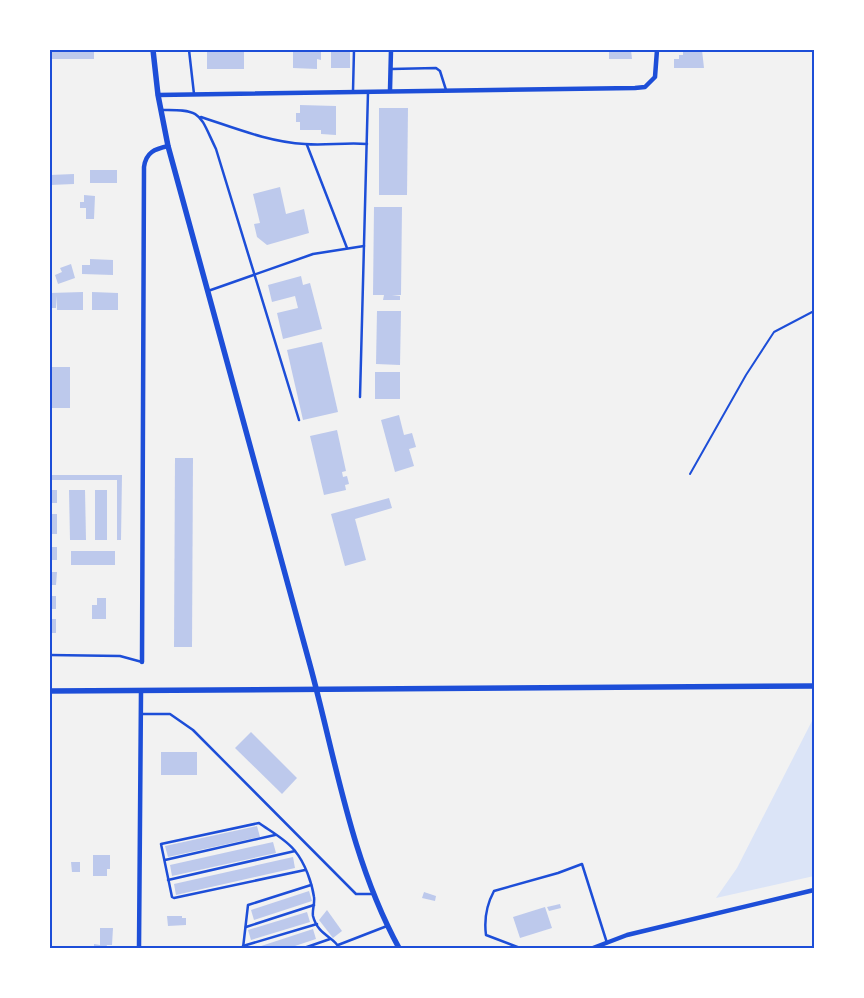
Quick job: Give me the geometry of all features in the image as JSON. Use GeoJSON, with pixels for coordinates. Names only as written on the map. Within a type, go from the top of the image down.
{"type":"FeatureCollection","features":[{"type":"Feature","properties":{"kind":"street"},"geometry":{"type":"LineString","coordinates":[[153,50],[158,95],[168,146],[317,689],[356,848],[372,894],[399,948]]}},
{"type":"Feature","properties":{"kind":"street"},"geometry":{"type":"LineString","coordinates":[[390,90],[391,50]]}},
{"type":"Feature","properties":{"kind":"street"},"geometry":{"type":"LineString","coordinates":[[158,95],[368,90],[635,88],[645,87],[655,78],[657,50]]}},
{"type":"Feature","properties":{"kind":"street"},"geometry":{"type":"LineString","coordinates":[[142,662],[144,167],[147,155],[155,149],[168,146]]}},
{"type":"Feature","properties":{"kind":"street"},"geometry":{"type":"LineString","coordinates":[[50,691],[141,692],[814,686]]}},
{"type":"Feature","properties":{"kind":"street"},"geometry":{"type":"LineString","coordinates":[[139,948],[141,692]]}},
{"type":"Feature","properties":{"kind":"street"},"geometry":{"type":"LineString","coordinates":[[592,948],[627,935],[814,890]]}},
{"type":"Feature","properties":{"kind":"lane"},"geometry":{"type":"LineString","coordinates":[[189,50],[194,94]]}},
{"type":"Feature","properties":{"kind":"lane"},"geometry":{"type":"LineString","coordinates":[[353,91],[354,50]]}},
{"type":"Feature","properties":{"kind":"lane"},"geometry":{"type":"LineString","coordinates":[[391,69],[436,68],[440,70],[446,90]]}},
{"type":"Feature","properties":{"kind":"lane"},"geometry":{"type":"LineString","coordinates":[[360,397],[368,90]]}},
{"type":"Feature","properties":{"kind":"lane"},"geometry":{"type":"LineString","coordinates":[[161,110],[193,111],[200,117],[216,149],[299,420]]}},
{"type":"Feature","properties":{"kind":"lane"},"geometry":{"type":"LineString","coordinates":[[200,117],[275,140],[306,145],[343,142],[367,144]]}},
{"type":"Feature","properties":{"kind":"lane"},"geometry":{"type":"LineString","coordinates":[[306,145],[348,248]]}},
{"type":"Feature","properties":{"kind":"lane"},"geometry":{"type":"LineString","coordinates":[[208,291],[254,273],[313,254],[364,246]]}},
{"type":"Feature","properties":{"kind":"lane"},"geometry":{"type":"LineString","coordinates":[[50,655],[120,656],[142,662]]}},
{"type":"Feature","properties":{"kind":"lane"},"geometry":{"type":"LineString","coordinates":[[142,714],[170,714],[193,730],[356,894],[372,894]]}},
{"type":"Feature","properties":{"kind":"lane"},"geometry":{"type":"LineString","coordinates":[[305,870],[178,898],[172,897],[161,844],[259,823],[295,851],[305,870],[311,885],[314,904],[313,915],[317,924],[322,933],[338,946],[387,926]]}},
{"type":"Feature","properties":{"kind":"lane"},"geometry":{"type":"LineString","coordinates":[[164,860],[276,836]]}},
{"type":"Feature","properties":{"kind":"lane"},"geometry":{"type":"LineString","coordinates":[[168,880],[295,851]]}},
{"type":"Feature","properties":{"kind":"lane"},"geometry":{"type":"LineString","coordinates":[[520,948],[486,935],[486,916],[489,900],[494,891],[558,873],[582,864],[607,943]]}},
{"type":"Feature","properties":{"kind":"lane"},"geometry":{"type":"LineString","coordinates":[[311,885],[248,905],[243,947],[317,924]]}},
{"type":"Feature","properties":{"kind":"lane"},"geometry":{"type":"LineString","coordinates":[[246,927],[314,904]]}},
{"type":"Feature","properties":{"kind":"lane"},"geometry":{"type":"LineString","coordinates":[[304,948],[330,939]]}},
{"type":"Feature","properties":{"kind":"path"},"geometry":{"type":"LineString","coordinates":[[690,474],[746,375],[774,332],[814,311]]}},
{"type":"Feature","properties":{"kind":"shaded area"},"geometry":{"type":"Polygon","coordinates":[[[814,717],[814,876],[716,898],[737,868],[814,717]]]}},
{"type":"Feature","properties":{"kind":"building"},"geometry":{"type":"Polygon","coordinates":[[[50,50],[94,50],[94,59],[50,59],[50,50]]]}},
{"type":"Feature","properties":{"kind":"building"},"geometry":{"type":"Polygon","coordinates":[[[207,50],[244,50],[244,69],[207,69],[207,50]]]}},
{"type":"Feature","properties":{"kind":"building"},"geometry":{"type":"Polygon","coordinates":[[[293,50],[321,50],[321,60],[317,59],[317,69],[293,68],[293,50]]]}},
{"type":"Feature","properties":{"kind":"building"},"geometry":{"type":"Polygon","coordinates":[[[331,50],[350,50],[350,68],[331,68],[331,50]]]}},
{"type":"Feature","properties":{"kind":"building"},"geometry":{"type":"Polygon","coordinates":[[[609,50],[631,50],[632,59],[609,59],[609,50]]]}},
{"type":"Feature","properties":{"kind":"building"},"geometry":{"type":"Polygon","coordinates":[[[683,50],[702,50],[704,68],[674,68],[674,59],[679,59],[679,55],[683,55],[683,50]]]}},
{"type":"Feature","properties":{"kind":"building"},"geometry":{"type":"Polygon","coordinates":[[[300,105],[336,106],[336,135],[321,134],[321,130],[300,130],[300,122],[296,122],[296,113],[300,113],[300,105]]]}},
{"type":"Feature","properties":{"kind":"building"},"geometry":{"type":"Polygon","coordinates":[[[379,108],[408,108],[407,195],[379,195],[379,108]]]}},
{"type":"Feature","properties":{"kind":"building"},"geometry":{"type":"Polygon","coordinates":[[[90,170],[117,170],[117,183],[90,183],[90,170]]]}},
{"type":"Feature","properties":{"kind":"building"},"geometry":{"type":"Polygon","coordinates":[[[74,174],[74,184],[50,185],[50,175],[74,174]]]}},
{"type":"Feature","properties":{"kind":"building"},"geometry":{"type":"Polygon","coordinates":[[[280,187],[286,214],[304,209],[309,233],[267,245],[257,237],[254,224],[260,223],[253,194],[280,187]]]}},
{"type":"Feature","properties":{"kind":"building"},"geometry":{"type":"Polygon","coordinates":[[[84,195],[95,196],[94,219],[86,219],[86,208],[80,208],[80,202],[84,202],[84,195]]]}},
{"type":"Feature","properties":{"kind":"building"},"geometry":{"type":"Polygon","coordinates":[[[374,207],[402,207],[401,295],[392,295],[400,296],[400,300],[383,300],[384,295],[373,295],[374,207]]]}},
{"type":"Feature","properties":{"kind":"building"},"geometry":{"type":"Polygon","coordinates":[[[90,259],[113,260],[113,275],[82,274],[82,265],[90,265],[90,259]]]}},
{"type":"Feature","properties":{"kind":"building"},"geometry":{"type":"Polygon","coordinates":[[[71,264],[75,278],[58,284],[55,275],[62,272],[60,268],[71,264]]]}},
{"type":"Feature","properties":{"kind":"building"},"geometry":{"type":"Polygon","coordinates":[[[301,276],[303,285],[310,283],[322,329],[283,339],[277,313],[298,308],[295,296],[272,302],[268,285],[301,276]]]}},
{"type":"Feature","properties":{"kind":"building"},"geometry":{"type":"Polygon","coordinates":[[[83,292],[83,310],[57,310],[57,296],[56,308],[50,308],[50,293],[83,292]]]}},
{"type":"Feature","properties":{"kind":"building"},"geometry":{"type":"Polygon","coordinates":[[[92,292],[118,293],[118,310],[92,310],[92,292]]]}},
{"type":"Feature","properties":{"kind":"building"},"geometry":{"type":"Polygon","coordinates":[[[377,311],[401,311],[400,365],[376,364],[377,311]]]}},
{"type":"Feature","properties":{"kind":"building"},"geometry":{"type":"Polygon","coordinates":[[[322,342],[338,412],[303,420],[287,350],[322,342]]]}},
{"type":"Feature","properties":{"kind":"building"},"geometry":{"type":"Polygon","coordinates":[[[50,367],[70,367],[70,408],[50,408],[50,367]]]}},
{"type":"Feature","properties":{"kind":"building"},"geometry":{"type":"Polygon","coordinates":[[[375,372],[400,372],[400,399],[375,399],[375,372]]]}},
{"type":"Feature","properties":{"kind":"building"},"geometry":{"type":"Polygon","coordinates":[[[399,415],[404,435],[412,433],[416,447],[409,449],[414,466],[395,472],[381,420],[399,415]]]}},
{"type":"Feature","properties":{"kind":"building"},"geometry":{"type":"Polygon","coordinates":[[[337,430],[346,471],[342,472],[343,477],[347,476],[349,484],[345,485],[346,490],[324,495],[310,436],[337,430]]]}},
{"type":"Feature","properties":{"kind":"building"},"geometry":{"type":"Polygon","coordinates":[[[175,458],[193,458],[192,647],[174,647],[175,458]]]}},
{"type":"Feature","properties":{"kind":"building"},"geometry":{"type":"Polygon","coordinates":[[[50,475],[122,475],[121,540],[117,540],[117,480],[50,480],[50,475]]]}},
{"type":"Feature","properties":{"kind":"building"},"geometry":{"type":"Polygon","coordinates":[[[50,490],[57,490],[57,503],[50,503],[50,490]]]}},
{"type":"Feature","properties":{"kind":"building"},"geometry":{"type":"Polygon","coordinates":[[[69,490],[85,490],[86,540],[70,540],[69,490]]]}},
{"type":"Feature","properties":{"kind":"building"},"geometry":{"type":"Polygon","coordinates":[[[95,490],[107,490],[107,540],[95,540],[95,490]]]}},
{"type":"Feature","properties":{"kind":"building"},"geometry":{"type":"Polygon","coordinates":[[[389,498],[392,508],[355,519],[366,560],[345,566],[331,514],[389,498]]]}},
{"type":"Feature","properties":{"kind":"building"},"geometry":{"type":"Polygon","coordinates":[[[50,514],[57,514],[57,534],[50,534],[50,514]]]}},
{"type":"Feature","properties":{"kind":"building"},"geometry":{"type":"Polygon","coordinates":[[[50,547],[57,547],[57,560],[50,560],[50,547]]]}},
{"type":"Feature","properties":{"kind":"building"},"geometry":{"type":"Polygon","coordinates":[[[71,551],[115,551],[115,565],[71,565],[71,551]]]}},
{"type":"Feature","properties":{"kind":"building"},"geometry":{"type":"Polygon","coordinates":[[[50,572],[57,572],[56,585],[50,585],[50,572]]]}},
{"type":"Feature","properties":{"kind":"building"},"geometry":{"type":"Polygon","coordinates":[[[50,596],[56,596],[56,609],[50,609],[50,596]]]}},
{"type":"Feature","properties":{"kind":"building"},"geometry":{"type":"Polygon","coordinates":[[[97,598],[106,598],[106,619],[92,619],[92,605],[97,605],[97,598]]]}},
{"type":"Feature","properties":{"kind":"building"},"geometry":{"type":"Polygon","coordinates":[[[50,619],[56,619],[56,633],[50,633],[50,619]]]}},
{"type":"Feature","properties":{"kind":"building"},"geometry":{"type":"Polygon","coordinates":[[[251,732],[297,778],[282,794],[235,748],[251,732]]]}},
{"type":"Feature","properties":{"kind":"building"},"geometry":{"type":"Polygon","coordinates":[[[161,752],[197,752],[197,775],[161,775],[161,752]]]}},
{"type":"Feature","properties":{"kind":"building"},"geometry":{"type":"Polygon","coordinates":[[[257,826],[260,837],[168,857],[165,846],[257,826]]]}},
{"type":"Feature","properties":{"kind":"building"},"geometry":{"type":"Polygon","coordinates":[[[273,842],[276,853],[172,876],[170,865],[273,842]]]}},
{"type":"Feature","properties":{"kind":"building"},"geometry":{"type":"Polygon","coordinates":[[[93,855],[110,855],[110,869],[107,869],[107,876],[93,876],[93,855]]]}},
{"type":"Feature","properties":{"kind":"building"},"geometry":{"type":"Polygon","coordinates":[[[293,857],[295,868],[176,895],[174,884],[293,857]]]}},
{"type":"Feature","properties":{"kind":"building"},"geometry":{"type":"Polygon","coordinates":[[[71,862],[80,862],[80,872],[72,872],[71,862]]]}},
{"type":"Feature","properties":{"kind":"building"},"geometry":{"type":"Polygon","coordinates":[[[309,891],[312,901],[254,920],[251,910],[309,891]]]}},
{"type":"Feature","properties":{"kind":"building"},"geometry":{"type":"Polygon","coordinates":[[[424,892],[436,896],[435,901],[422,898],[424,892]]]}},
{"type":"Feature","properties":{"kind":"building"},"geometry":{"type":"Polygon","coordinates":[[[560,904],[561,908],[549,911],[547,907],[560,904]]]}},
{"type":"Feature","properties":{"kind":"building"},"geometry":{"type":"Polygon","coordinates":[[[545,907],[552,928],[520,938],[513,917],[545,907]]]}},
{"type":"Feature","properties":{"kind":"building"},"geometry":{"type":"Polygon","coordinates":[[[327,910],[342,931],[333,938],[319,920],[327,910]]]}},
{"type":"Feature","properties":{"kind":"building"},"geometry":{"type":"Polygon","coordinates":[[[307,912],[310,922],[251,940],[248,930],[307,912]]]}},
{"type":"Feature","properties":{"kind":"building"},"geometry":{"type":"Polygon","coordinates":[[[167,916],[182,916],[182,918],[186,918],[186,925],[168,926],[167,916]]]}},
{"type":"Feature","properties":{"kind":"building"},"geometry":{"type":"Polygon","coordinates":[[[100,928],[113,928],[112,945],[107,945],[106,948],[94,948],[94,944],[100,945],[100,928]]]}},
{"type":"Feature","properties":{"kind":"building"},"geometry":{"type":"Polygon","coordinates":[[[313,929],[316,939],[289,948],[255,948],[313,929]]]}}]}
